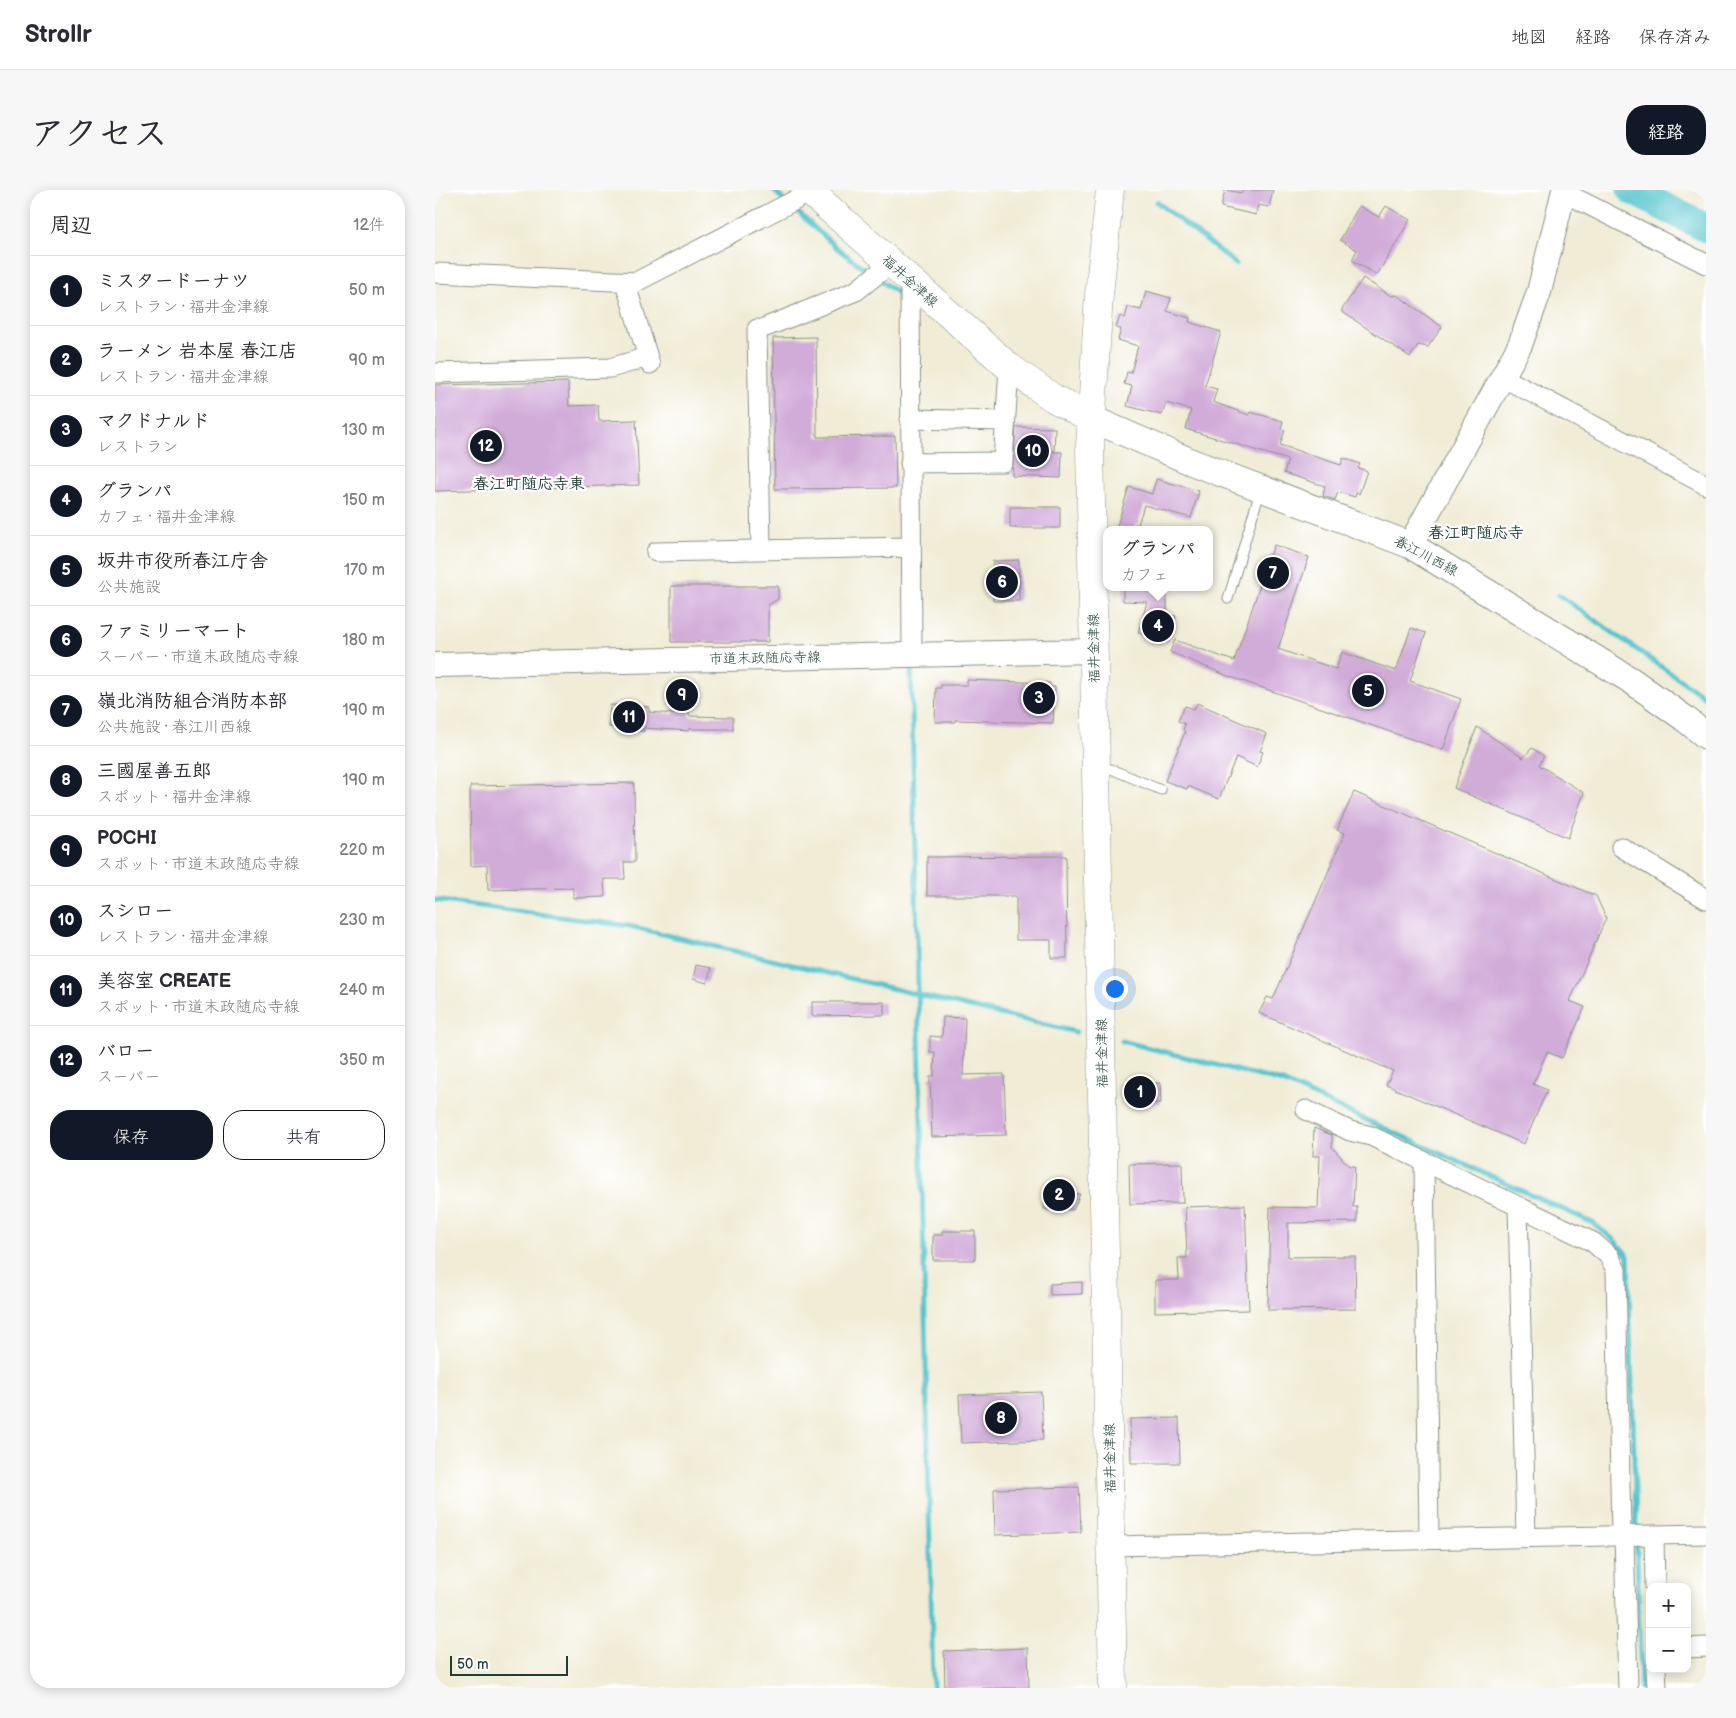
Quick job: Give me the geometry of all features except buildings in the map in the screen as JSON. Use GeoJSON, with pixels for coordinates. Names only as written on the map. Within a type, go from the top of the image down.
{"type":"FeatureCollection","features":[{"type":"Feature","properties":{"kind":"main road","name":"福井金津線"},"geometry":{"type":"LineString","coordinates":[[1110,190],[1090,418],[1113,1688]]}},
{"type":"Feature","properties":{"kind":"main road","name":"福井金津線"},"geometry":{"type":"LineString","coordinates":[[810,191],[1009,366],[1053,398],[1090,418]]}},
{"type":"Feature","properties":{"kind":"main road","name":"春江川西線"},"geometry":{"type":"LineString","coordinates":[[1090,418],[1194,463],[1410,545],[1631,681],[1684,718],[1706,736]]}},
{"type":"Feature","properties":{"kind":"street"},"geometry":{"type":"LineString","coordinates":[[435,273],[636,282],[810,191]]}},
{"type":"Feature","properties":{"kind":"street"},"geometry":{"type":"LineString","coordinates":[[1410,545],[1520,345],[1539,292],[1563,191],[1706,264]]}},
{"type":"Feature","properties":{"kind":"street"},"geometry":{"type":"LineString","coordinates":[[761,549],[762,328],[900,272],[909,419],[911,655]]}},
{"type":"Feature","properties":{"kind":"street"},"geometry":{"type":"LineString","coordinates":[[435,373],[610,368],[649,360],[625,282]]}},
{"type":"Feature","properties":{"kind":"street"},"geometry":{"type":"LineString","coordinates":[[909,463],[1003,462],[1009,366]]}},
{"type":"Feature","properties":{"kind":"street"},"geometry":{"type":"LineString","coordinates":[[1502,377],[1706,485]]}},
{"type":"Feature","properties":{"kind":"street"},"geometry":{"type":"LineString","coordinates":[[909,419],[1005,421]]}},
{"type":"Feature","properties":{"kind":"street"},"geometry":{"type":"LineString","coordinates":[[656,552],[910,547]]}},
{"type":"Feature","properties":{"kind":"street","name":"市道末政随応寺線"},"geometry":{"type":"LineString","coordinates":[[435,665],[1094,651]]}},
{"type":"Feature","properties":{"kind":"street"},"geometry":{"type":"LineString","coordinates":[[1621,847],[1706,899]]}},
{"type":"Feature","properties":{"kind":"street"},"geometry":{"type":"LineString","coordinates":[[1306,1110],[1350,1131],[1371,1136],[1593,1242],[1609,1256],[1616,1270],[1627,1688]]}},
{"type":"Feature","properties":{"kind":"street"},"geometry":{"type":"LineString","coordinates":[[1424,1162],[1429,1539]]}},
{"type":"Feature","properties":{"kind":"street"},"geometry":{"type":"LineString","coordinates":[[1518,1206],[1526,1537]]}},
{"type":"Feature","properties":{"kind":"street"},"geometry":{"type":"LineString","coordinates":[[1111,1546],[1706,1534]]}},
{"type":"Feature","properties":{"kind":"street"},"geometry":{"type":"LineString","coordinates":[[1654,1535],[1655,1583]]}},
{"type":"Feature","properties":{"kind":"street"},"geometry":{"type":"LineString","coordinates":[[1691,1648],[1706,1647]]}},
{"type":"Feature","properties":{"kind":"street"},"geometry":{"type":"LineString","coordinates":[[1657,1673],[1657,1688]]}},
{"type":"Feature","properties":{"kind":"lane"},"geometry":{"type":"LineString","coordinates":[[1228,599],[1261,488]]}},
{"type":"Feature","properties":{"kind":"lane"},"geometry":{"type":"LineString","coordinates":[[1097,768],[1111,769],[1161,790]]}},
{"type":"Feature","properties":{"kind":"waterway"},"geometry":{"type":"LineString","coordinates":[[773,190],[786,202]]}},
{"type":"Feature","properties":{"kind":"waterway"},"geometry":{"type":"LineString","coordinates":[[1631,190],[1706,228]]}},
{"type":"Feature","properties":{"kind":"waterway"},"geometry":{"type":"LineString","coordinates":[[1157,202],[1236,264]]}},
{"type":"Feature","properties":{"kind":"waterway"},"geometry":{"type":"LineString","coordinates":[[792,207],[838,249],[872,274]]}},
{"type":"Feature","properties":{"kind":"waterway"},"geometry":{"type":"LineString","coordinates":[[878,279],[902,296],[902,301]]}},
{"type":"Feature","properties":{"kind":"waterway"},"geometry":{"type":"LineString","coordinates":[[1559,595],[1706,698]]}},
{"type":"Feature","properties":{"kind":"waterway"},"geometry":{"type":"LineString","coordinates":[[911,662],[933,1688]]}},
{"type":"Feature","properties":{"kind":"waterway"},"geometry":{"type":"LineString","coordinates":[[435,900],[629,926],[1076,1032]]}},
{"type":"Feature","properties":{"kind":"waterway"},"geometry":{"type":"LineString","coordinates":[[1122,1041],[1283,1082],[1593,1223],[1614,1240],[1628,1256],[1641,1688]]}},
{"type":"Feature","properties":{"kind":"place","name":"バロー"},"geometry":{"type":"Point","coordinates":[486,446]}},
{"type":"Feature","properties":{"kind":"place","name":"スシロー"},"geometry":{"type":"Point","coordinates":[1033,451]}},
{"type":"Feature","properties":{"kind":"place","name":"嶺北消防組合消防本部"},"geometry":{"type":"Point","coordinates":[1273,573]}},
{"type":"Feature","properties":{"kind":"place","name":"ファミリーマート"},"geometry":{"type":"Point","coordinates":[1002,582]}},
{"type":"Feature","properties":{"kind":"place","name":"グランパ"},"geometry":{"type":"Point","coordinates":[1158,626]}},
{"type":"Feature","properties":{"kind":"place","name":"坂井市役所春江庁舎"},"geometry":{"type":"Point","coordinates":[1368,691]}},
{"type":"Feature","properties":{"kind":"place","name":"POCHI"},"geometry":{"type":"Point","coordinates":[682,695]}},
{"type":"Feature","properties":{"kind":"place","name":"マクドナルド"},"geometry":{"type":"Point","coordinates":[1039,698]}},
{"type":"Feature","properties":{"kind":"place","name":"美容室 CREATE"},"geometry":{"type":"Point","coordinates":[629,717]}},
{"type":"Feature","properties":{"kind":"place","name":"ミスタードーナツ"},"geometry":{"type":"Point","coordinates":[1140,1092]}},
{"type":"Feature","properties":{"kind":"place","name":"ラーメン 岩本屋 春江店"},"geometry":{"type":"Point","coordinates":[1059,1195]}},
{"type":"Feature","properties":{"kind":"place","name":"三國屋善五郎"},"geometry":{"type":"Point","coordinates":[1001,1418]}},
{"type":"Feature","properties":{"kind":"district","name":"春江町随応寺東"},"geometry":{"type":"Point","coordinates":[529,484]}},
{"type":"Feature","properties":{"kind":"district","name":"春江町随応寺"},"geometry":{"type":"Point","coordinates":[1476,533]}}]}
